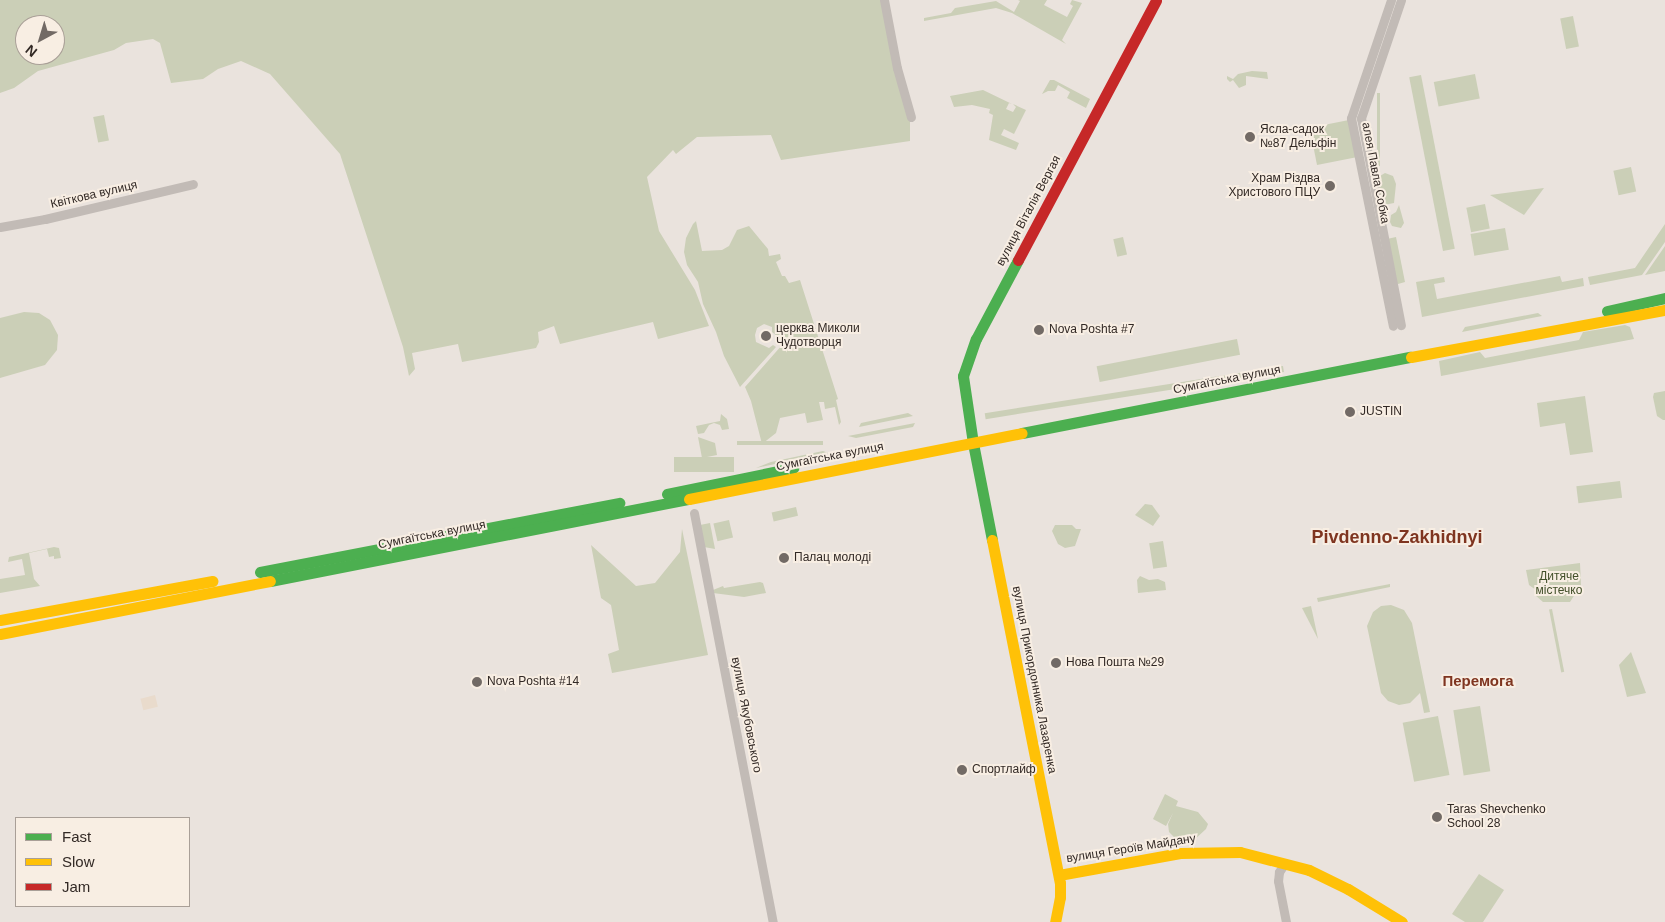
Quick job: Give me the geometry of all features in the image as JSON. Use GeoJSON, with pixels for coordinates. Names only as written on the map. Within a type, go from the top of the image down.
{"type":"FeatureCollection","features":[{"type":"Feature","properties":{"kind":"main road","name":"вулиця Віталія Вергая"},"geometry":{"type":"LineString","coordinates":[[973,439],[963,382],[968,357],[1156,0]]}},
{"type":"Feature","properties":{"kind":"main road","name":"Сумгаїтська вулиця"},"geometry":{"type":"LineString","coordinates":[[0,620],[275,574],[349,566],[1665,298]]}},
{"type":"Feature","properties":{"kind":"main road","name":"Сумгаїтська вулиця"},"geometry":{"type":"LineString","coordinates":[[973,439],[1665,310]]}},
{"type":"Feature","properties":{"kind":"main road","name":"вулиця Прикордонника Лазаренка"},"geometry":{"type":"LineString","coordinates":[[973,439],[1059,875],[1060,897],[1055,922]]}},
{"type":"Feature","properties":{"kind":"main road","name":"Сумгаїтська вулиця"},"geometry":{"type":"LineString","coordinates":[[0,634],[275,574]]}},
{"type":"Feature","properties":{"kind":"main road","name":"вулиця Героїв Майдану"},"geometry":{"type":"LineString","coordinates":[[1059,875],[1192,851],[1240,852],[1308,870],[1333,881],[1402,922]]}},
{"type":"Feature","properties":{"kind":"street"},"geometry":{"type":"LineString","coordinates":[[884,0],[897,68],[911,117]]}},
{"type":"Feature","properties":{"kind":"street","name":"алея Павла Собка"},"geometry":{"type":"LineString","coordinates":[[1391,0],[1351,118],[1397,325],[1361,118],[1401,0]]}},
{"type":"Feature","properties":{"kind":"street","name":"Квіткова вулиця"},"geometry":{"type":"LineString","coordinates":[[0,227],[45,219],[193,184]]}},
{"type":"Feature","properties":{"kind":"street","name":"вулиця Якубовського"},"geometry":{"type":"LineString","coordinates":[[694,513],[773,922]]}},
{"type":"Feature","properties":{"kind":"street"},"geometry":{"type":"LineString","coordinates":[[1285,863],[1278,872],[1278,881],[1286,922]]}},
{"type":"Feature","properties":{"kind":"green space"},"geometry":{"type":"Polygon","coordinates":[[[0,0],[884,0],[910,120],[910,141],[781,160],[771,135],[697,137],[676,154],[673,150],[647,177],[659,231],[695,290],[709,326],[658,339],[653,322],[560,344],[554,326],[538,332],[539,342],[536,348],[462,362],[458,344],[412,353],[415,369],[409,376],[403,347],[340,154],[270,74],[241,61],[218,69],[203,79],[171,83],[160,43],[153,39],[126,43],[114,50],[65,64],[65,15],[15,15],[15,65],[60,65],[38,71],[14,88],[0,93],[0,0]]]}},
{"type":"Feature","properties":{"kind":"green space"},"geometry":{"type":"Polygon","coordinates":[[[1018,0],[1047,0],[1044,5],[1067,17],[1073,6],[1070,4],[1072,0],[1082,3],[1062,40],[1066,44],[1012,13],[996,8],[924,21],[924,18],[951,13],[955,8],[996,1],[1014,12],[1020,1],[1018,0]]]}},
{"type":"Feature","properties":{"kind":"green space"},"geometry":{"type":"Polygon","coordinates":[[[1573,16],[1579,46],[1566,49],[1560,18],[1573,16]]]}},
{"type":"Feature","properties":{"kind":"green space"},"geometry":{"type":"Polygon","coordinates":[[[1252,71],[1267,72],[1268,79],[1246,76],[1246,85],[1239,88],[1233,80],[1230,82],[1227,79],[1227,76],[1233,79],[1238,74],[1252,71]]]}},
{"type":"Feature","properties":{"kind":"green space"},"geometry":{"type":"Polygon","coordinates":[[[1475,74],[1480,99],[1439,107],[1434,82],[1475,74]]]}},
{"type":"Feature","properties":{"kind":"green space"},"geometry":{"type":"Polygon","coordinates":[[[1421,75],[1455,249],[1443,251],[1409,77],[1421,75]]]}},
{"type":"Feature","properties":{"kind":"green space"},"geometry":{"type":"Polygon","coordinates":[[[1050,80],[1054,80],[1090,99],[1086,108],[1067,98],[1070,92],[1058,85],[1055,91],[1048,91],[1042,94],[1050,80]]]}},
{"type":"Feature","properties":{"kind":"green space"},"geometry":{"type":"Polygon","coordinates":[[[983,90],[1012,104],[1009,103],[1006,109],[1013,112],[1016,107],[1013,104],[1026,110],[1014,134],[1004,129],[1001,135],[1019,143],[1016,150],[989,140],[993,115],[989,113],[990,109],[972,105],[954,107],[950,96],[983,90]]]}},
{"type":"Feature","properties":{"kind":"green space"},"geometry":{"type":"Polygon","coordinates":[[[1377,93],[1380,93],[1380,166],[1377,166],[1377,93]]]}},
{"type":"Feature","properties":{"kind":"green space"},"geometry":{"type":"Polygon","coordinates":[[[104,115],[109,141],[98,143],[93,117],[104,115]]]}},
{"type":"Feature","properties":{"kind":"green space"},"geometry":{"type":"Polygon","coordinates":[[[1349,120],[1356,157],[1317,165],[1310,128],[1349,120]]]}},
{"type":"Feature","properties":{"kind":"green space"},"geometry":{"type":"Polygon","coordinates":[[[1631,167],[1636,191],[1619,195],[1613,171],[1631,167]]]}},
{"type":"Feature","properties":{"kind":"green space"},"geometry":{"type":"Polygon","coordinates":[[[1385,173],[1393,176],[1396,184],[1394,203],[1384,205],[1381,204],[1378,185],[1380,176],[1385,173]]]}},
{"type":"Feature","properties":{"kind":"green space"},"geometry":{"type":"Polygon","coordinates":[[[1544,188],[1524,215],[1490,195],[1544,188]]]}},
{"type":"Feature","properties":{"kind":"green space"},"geometry":{"type":"Polygon","coordinates":[[[1485,204],[1490,229],[1471,232],[1466,208],[1485,204]]]}},
{"type":"Feature","properties":{"kind":"green space"},"geometry":{"type":"Polygon","coordinates":[[[1399,205],[1404,223],[1401,228],[1392,226],[1390,222],[1391,215],[1396,212],[1399,205]]]}},
{"type":"Feature","properties":{"kind":"green space"},"geometry":{"type":"Polygon","coordinates":[[[696,221],[702,251],[722,250],[729,246],[737,230],[749,226],[768,249],[769,256],[780,254],[781,259],[776,262],[782,276],[785,276],[789,283],[800,280],[838,399],[836,400],[841,422],[839,425],[835,407],[825,409],[824,402],[819,402],[823,420],[807,423],[805,413],[780,418],[776,433],[762,444],[751,401],[745,387],[782,345],[776,341],[777,336],[772,332],[772,327],[764,324],[757,328],[756,342],[769,348],[773,345],[776,347],[740,387],[724,356],[716,332],[703,304],[698,282],[687,265],[684,252],[686,238],[696,221]]]}},
{"type":"Feature","properties":{"kind":"green space"},"geometry":{"type":"Polygon","coordinates":[[[1665,224],[1665,242],[1642,275],[1590,285],[1588,277],[1635,268],[1665,224]]]}},
{"type":"Feature","properties":{"kind":"green space"},"geometry":{"type":"Polygon","coordinates":[[[1505,228],[1509,250],[1474,256],[1471,234],[1505,228]]]}},
{"type":"Feature","properties":{"kind":"green space"},"geometry":{"type":"Polygon","coordinates":[[[1123,237],[1127,255],[1117,257],[1113,239],[1123,237]]]}},
{"type":"Feature","properties":{"kind":"green space"},"geometry":{"type":"Polygon","coordinates":[[[1396,237],[1405,282],[1398,284],[1395,282],[1387,239],[1396,237]]]}},
{"type":"Feature","properties":{"kind":"green space"},"geometry":{"type":"Polygon","coordinates":[[[1665,246],[1665,271],[1645,275],[1665,246]]]}},
{"type":"Feature","properties":{"kind":"green space"},"geometry":{"type":"Polygon","coordinates":[[[1560,276],[1562,282],[1583,278],[1584,286],[1422,317],[1416,282],[1444,277],[1445,282],[1434,284],[1437,299],[1560,276]]]}},
{"type":"Feature","properties":{"kind":"green space"},"geometry":{"type":"Polygon","coordinates":[[[24,312],[39,313],[50,320],[58,335],[57,350],[45,365],[0,378],[0,318],[24,312]]]}},
{"type":"Feature","properties":{"kind":"green space"},"geometry":{"type":"Polygon","coordinates":[[[1538,313],[1542,316],[1462,332],[1465,327],[1538,313]]]}},
{"type":"Feature","properties":{"kind":"green space"},"geometry":{"type":"Polygon","coordinates":[[[1625,325],[1630,327],[1634,339],[1441,376],[1439,361],[1480,352],[1485,358],[1579,340],[1583,332],[1625,325]]]}},
{"type":"Feature","properties":{"kind":"green space"},"geometry":{"type":"Polygon","coordinates":[[[1237,339],[1240,355],[1100,382],[1097,366],[1237,339]]]}},
{"type":"Feature","properties":{"kind":"green space"},"geometry":{"type":"Polygon","coordinates":[[[1283,366],[1284,372],[986,419],[985,413],[1283,366]]]}},
{"type":"Feature","properties":{"kind":"green space"},"geometry":{"type":"Polygon","coordinates":[[[1665,391],[1665,420],[1663,420],[1657,416],[1653,397],[1654,393],[1665,391]]]}},
{"type":"Feature","properties":{"kind":"green space"},"geometry":{"type":"Polygon","coordinates":[[[1585,396],[1593,452],[1570,455],[1565,423],[1540,427],[1537,403],[1585,396]]]}},
{"type":"Feature","properties":{"kind":"green space"},"geometry":{"type":"Polygon","coordinates":[[[908,413],[913,416],[859,427],[861,423],[908,413]]]}},
{"type":"Feature","properties":{"kind":"green space"},"geometry":{"type":"Polygon","coordinates":[[[721,414],[727,419],[729,429],[722,430],[720,425],[714,423],[709,425],[704,433],[698,434],[696,426],[720,421],[721,414]]]}},
{"type":"Feature","properties":{"kind":"green space"},"geometry":{"type":"Polygon","coordinates":[[[915,423],[913,427],[856,438],[848,436],[915,423]]]}},
{"type":"Feature","properties":{"kind":"green space"},"geometry":{"type":"Polygon","coordinates":[[[698,437],[715,443],[717,455],[702,458],[698,437]]]}},
{"type":"Feature","properties":{"kind":"green space"},"geometry":{"type":"Polygon","coordinates":[[[737,441],[823,441],[823,445],[737,445],[737,441]]]}},
{"type":"Feature","properties":{"kind":"green space"},"geometry":{"type":"Polygon","coordinates":[[[823,451],[828,453],[756,468],[771,462],[823,451]]]}},
{"type":"Feature","properties":{"kind":"green space"},"geometry":{"type":"Polygon","coordinates":[[[674,457],[734,457],[734,472],[674,472],[674,457]]]}},
{"type":"Feature","properties":{"kind":"green space"},"geometry":{"type":"Polygon","coordinates":[[[1620,481],[1622,498],[1578,503],[1576,486],[1620,481]]]}},
{"type":"Feature","properties":{"kind":"green space"},"geometry":{"type":"Polygon","coordinates":[[[1145,504],[1152,505],[1160,516],[1153,526],[1135,515],[1145,504]]]}},
{"type":"Feature","properties":{"kind":"green space"},"geometry":{"type":"Polygon","coordinates":[[[796,507],[798,516],[774,521],[772,513],[796,507]]]}},
{"type":"Feature","properties":{"kind":"green space"},"geometry":{"type":"Polygon","coordinates":[[[729,520],[733,538],[717,541],[713,524],[729,520]]]}},
{"type":"Feature","properties":{"kind":"green space"},"geometry":{"type":"Polygon","coordinates":[[[710,523],[715,549],[704,547],[700,525],[710,523]]]}},
{"type":"Feature","properties":{"kind":"green space"},"geometry":{"type":"Polygon","coordinates":[[[1055,525],[1072,525],[1076,529],[1081,529],[1075,546],[1065,548],[1058,544],[1052,531],[1055,525]]]}},
{"type":"Feature","properties":{"kind":"green space"},"geometry":{"type":"Polygon","coordinates":[[[682,529],[708,655],[612,673],[608,654],[619,650],[611,605],[601,598],[591,545],[636,586],[655,583],[680,552],[682,529]]]}},
{"type":"Feature","properties":{"kind":"green space"},"geometry":{"type":"Polygon","coordinates":[[[1163,541],[1167,567],[1153,569],[1149,543],[1163,541]]]}},
{"type":"Feature","properties":{"kind":"green space"},"geometry":{"type":"Polygon","coordinates":[[[54,547],[59,548],[61,558],[54,559],[54,556],[49,557],[47,549],[29,553],[34,579],[40,586],[0,593],[0,579],[25,575],[22,559],[8,562],[9,557],[54,547]]]}},
{"type":"Feature","properties":{"kind":"green space","name":"Дитяче містечко"},"geometry":{"type":"Polygon","coordinates":[[[1580,563],[1581,585],[1570,602],[1543,602],[1535,595],[1536,590],[1529,585],[1526,570],[1580,563]]]}},
{"type":"Feature","properties":{"kind":"green space"},"geometry":{"type":"Polygon","coordinates":[[[1140,576],[1149,580],[1158,579],[1165,582],[1166,590],[1138,593],[1137,580],[1140,576]]]}},
{"type":"Feature","properties":{"kind":"green space"},"geometry":{"type":"Polygon","coordinates":[[[763,583],[766,593],[744,597],[713,593],[713,590],[723,586],[724,588],[763,583]]]}},
{"type":"Feature","properties":{"kind":"green space"},"geometry":{"type":"Polygon","coordinates":[[[1390,584],[1390,587],[1318,602],[1317,598],[1390,584]]]}},
{"type":"Feature","properties":{"kind":"green space"},"geometry":{"type":"Polygon","coordinates":[[[1391,605],[1404,610],[1412,623],[1430,712],[1424,713],[1420,693],[1410,703],[1399,705],[1388,701],[1381,693],[1367,626],[1373,612],[1381,606],[1391,605]]]}},
{"type":"Feature","properties":{"kind":"green space"},"geometry":{"type":"Polygon","coordinates":[[[1311,606],[1317,634],[1318,639],[1302,608],[1311,606]]]}},
{"type":"Feature","properties":{"kind":"green space"},"geometry":{"type":"Polygon","coordinates":[[[1552,609],[1564,672],[1561,672],[1549,610],[1552,609]]]}},
{"type":"Feature","properties":{"kind":"green space"},"geometry":{"type":"Polygon","coordinates":[[[1631,652],[1646,693],[1627,697],[1619,665],[1631,652]]]}},
{"type":"Feature","properties":{"kind":"green space"},"geometry":{"type":"Polygon","coordinates":[[[1480,706],[1490,771],[1464,775],[1453,710],[1480,706]]]}},
{"type":"Feature","properties":{"kind":"green space"},"geometry":{"type":"Polygon","coordinates":[[[1438,716],[1449,775],[1414,782],[1403,723],[1438,716]]]}},
{"type":"Feature","properties":{"kind":"green space"},"geometry":{"type":"Polygon","coordinates":[[[1165,794],[1178,801],[1176,806],[1198,812],[1208,824],[1206,829],[1192,842],[1174,837],[1169,832],[1168,824],[1173,813],[1166,826],[1153,819],[1165,794]]]}},
{"type":"Feature","properties":{"kind":"green space"},"geometry":{"type":"Polygon","coordinates":[[[1479,874],[1504,890],[1483,922],[1465,922],[1452,914],[1479,874]]]}},
{"type":"Feature","properties":{"kind":"shaded area"},"geometry":{"type":"Polygon","coordinates":[[[155,695],[158,707],[143,710],[140,699],[155,695]]]}},
{"type":"Feature","properties":{"kind":"traffic: fast"},"geometry":{"type":"LineString","coordinates":[[992,540],[973,443],[963,376],[976,339],[1018,260]]}},
{"type":"Feature","properties":{"kind":"traffic: fast"},"geometry":{"type":"LineString","coordinates":[[1607,311],[1665,298]]}},
{"type":"Feature","properties":{"kind":"traffic: fast"},"geometry":{"type":"LineString","coordinates":[[1022,433],[1411,357]]}},
{"type":"Feature","properties":{"kind":"traffic: fast"},"geometry":{"type":"LineString","coordinates":[[667,494],[793,468]]}},
{"type":"Feature","properties":{"kind":"traffic: fast"},"geometry":{"type":"LineString","coordinates":[[270,581],[689,499]]}},
{"type":"Feature","properties":{"kind":"traffic: fast"},"geometry":{"type":"LineString","coordinates":[[260,572],[619,503]]}},
{"type":"Feature","properties":{"kind":"traffic: slow"},"geometry":{"type":"LineString","coordinates":[[1411,357],[1665,310]]}},
{"type":"Feature","properties":{"kind":"traffic: slow"},"geometry":{"type":"LineString","coordinates":[[689,499],[1022,433]]}},
{"type":"Feature","properties":{"kind":"traffic: slow"},"geometry":{"type":"LineString","coordinates":[[992,540],[1060,883],[1060,897],[1055,922]]}},
{"type":"Feature","properties":{"kind":"traffic: slow"},"geometry":{"type":"LineString","coordinates":[[0,620],[212,581]]}},
{"type":"Feature","properties":{"kind":"traffic: slow"},"geometry":{"type":"LineString","coordinates":[[0,634],[270,581]]}},
{"type":"Feature","properties":{"kind":"traffic: slow"},"geometry":{"type":"LineString","coordinates":[[1059,875],[1180,853],[1240,852],[1309,870],[1348,889],[1402,922]]}},
{"type":"Feature","properties":{"kind":"traffic: jam"},"geometry":{"type":"LineString","coordinates":[[1018,260],[1156,0]]}},
{"type":"Feature","properties":{"kind":"place","name":"Ясла-садок №87 Дельфін"},"geometry":{"type":"Point","coordinates":[1250,137]}},
{"type":"Feature","properties":{"kind":"place","name":"Храм Різдва Христового ПЦУ"},"geometry":{"type":"Point","coordinates":[1330,186]}},
{"type":"Feature","properties":{"kind":"place","name":"Nova Poshta #7"},"geometry":{"type":"Point","coordinates":[1039,330]}},
{"type":"Feature","properties":{"kind":"place","name":"церква Миколи Чудотворця"},"geometry":{"type":"Point","coordinates":[766,336]}},
{"type":"Feature","properties":{"kind":"place","name":"JUSTIN"},"geometry":{"type":"Point","coordinates":[1350,412]}},
{"type":"Feature","properties":{"kind":"place","name":"Палац молоді"},"geometry":{"type":"Point","coordinates":[784,558]}},
{"type":"Feature","properties":{"kind":"place","name":"Нова Пошта №29"},"geometry":{"type":"Point","coordinates":[1056,663]}},
{"type":"Feature","properties":{"kind":"place","name":"Nova Poshta #14"},"geometry":{"type":"Point","coordinates":[477,682]}},
{"type":"Feature","properties":{"kind":"place","name":"Спортлайф"},"geometry":{"type":"Point","coordinates":[962,770]}},
{"type":"Feature","properties":{"kind":"place","name":"Taras Shevchenko School 28"},"geometry":{"type":"Point","coordinates":[1437,817]}},
{"type":"Feature","properties":{"kind":"district","name":"Pivdenno-Zakhidnyi"},"geometry":{"type":"Point","coordinates":[1397,537]}},
{"type":"Feature","properties":{"kind":"district","name":"Перемога"},"geometry":{"type":"Point","coordinates":[1478,681]}}]}
